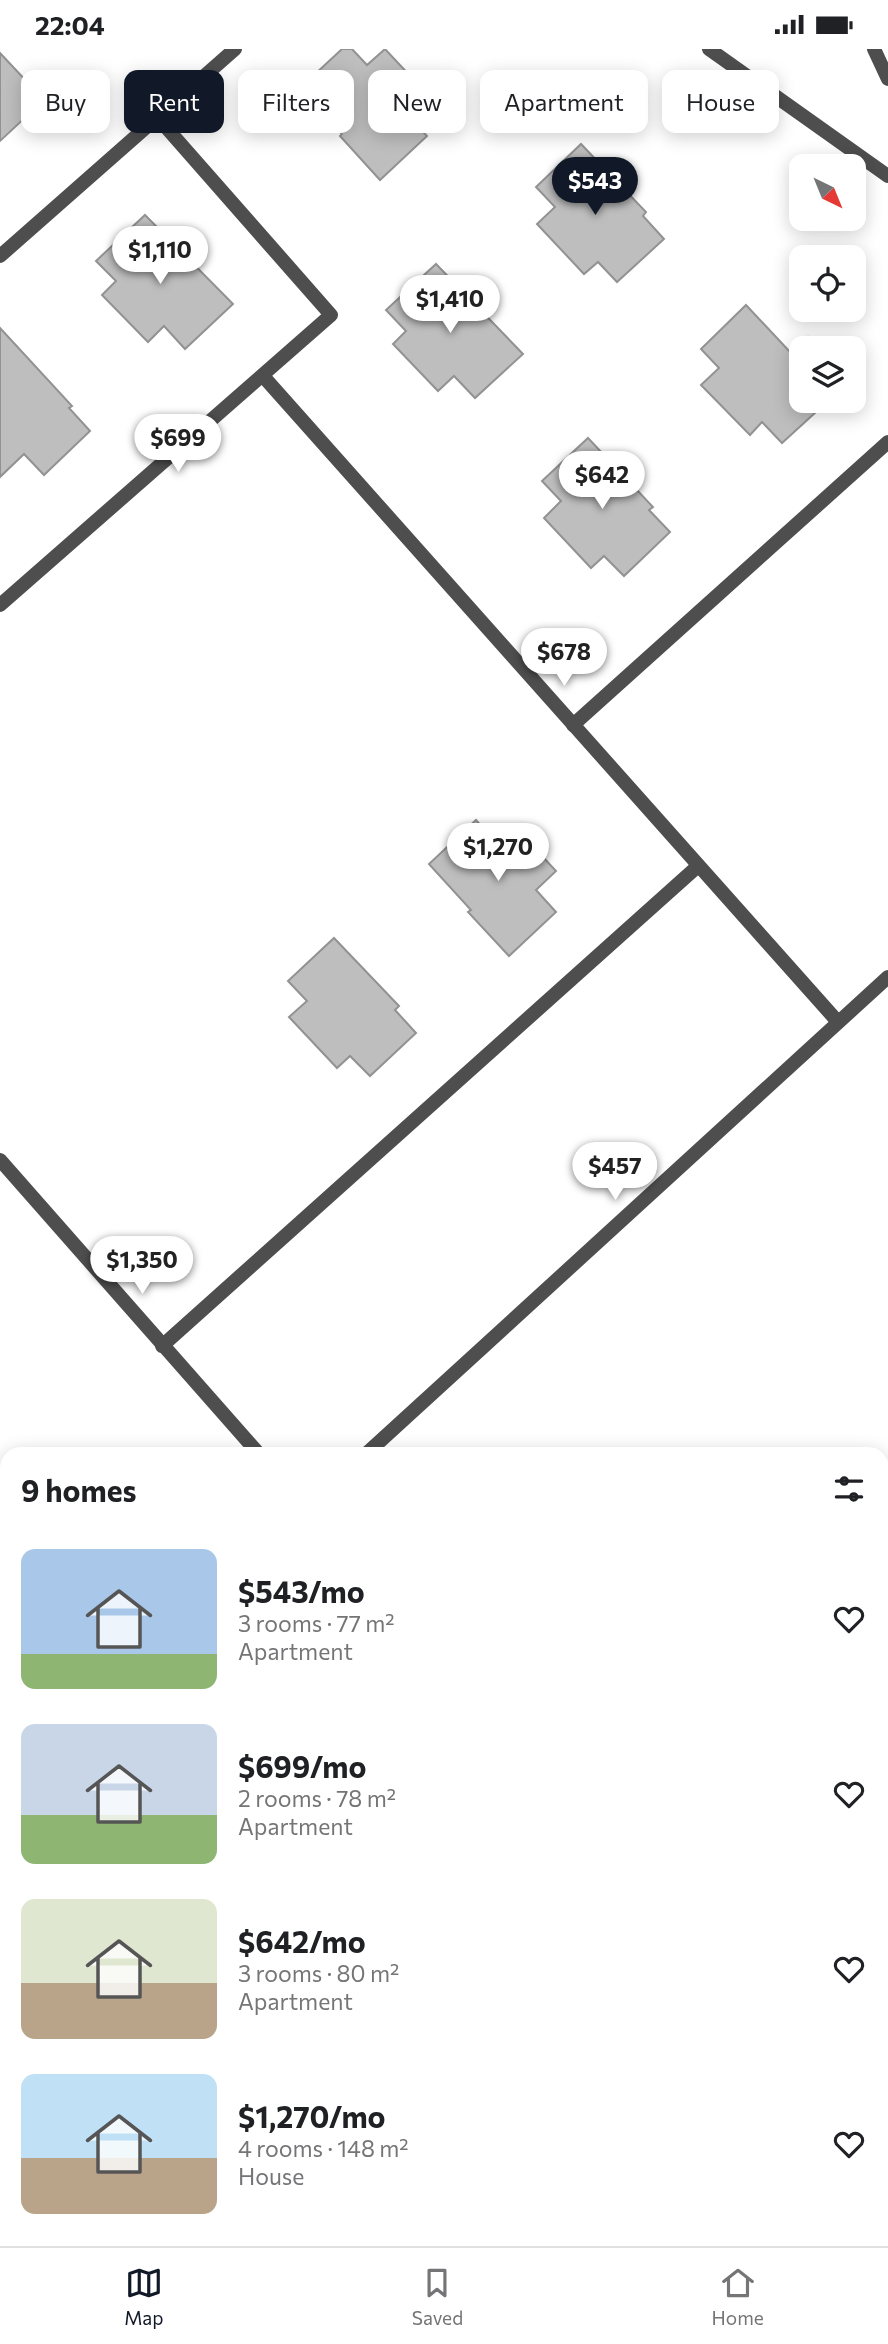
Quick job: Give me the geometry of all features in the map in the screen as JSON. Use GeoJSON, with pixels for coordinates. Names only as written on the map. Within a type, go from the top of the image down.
{"type":"FeatureCollection","features":[{"type":"Feature","properties":{"kind":"street"},"geometry":{"type":"LineString","coordinates":[[211,70],[235,49]]}},
{"type":"Feature","properties":{"kind":"street"},"geometry":{"type":"LineString","coordinates":[[709,49],[888,176]]}},
{"type":"Feature","properties":{"kind":"street"},"geometry":{"type":"LineString","coordinates":[[874,49],[888,79]]}},
{"type":"Feature","properties":{"kind":"street"},"geometry":{"type":"LineString","coordinates":[[0,256],[139,133]]}},
{"type":"Feature","properties":{"kind":"street"},"geometry":{"type":"LineString","coordinates":[[0,605],[331,315],[171,133]]}},
{"type":"Feature","properties":{"kind":"street"},"geometry":{"type":"LineString","coordinates":[[263,376],[838,1022]]}},
{"type":"Feature","properties":{"kind":"street"},"geometry":{"type":"LineString","coordinates":[[573,725],[888,442]]}},
{"type":"Feature","properties":{"kind":"street"},"geometry":{"type":"LineString","coordinates":[[162,1346],[698,866]]}},
{"type":"Feature","properties":{"kind":"street"},"geometry":{"type":"LineString","coordinates":[[374,1447],[888,977]]}},
{"type":"Feature","properties":{"kind":"street"},"geometry":{"type":"LineString","coordinates":[[0,1160],[253,1447]]}},
{"type":"Feature","properties":{"kind":"street"},"geometry":{"type":"LineString","coordinates":[[0,1965],[0,1977]]}},
{"type":"Feature","properties":{"kind":"building"},"geometry":{"type":"Polygon","coordinates":[[[342,49],[352,49],[367,65],[385,49],[405,70],[368,70],[368,133],[424,133],[427,136],[380,180],[340,136],[341,133],[354,133],[354,70],[319,70],[342,49]]]}},
{"type":"Feature","properties":{"kind":"building"},"geometry":{"type":"Polygon","coordinates":[[[0,53],[21,75],[21,121],[0,141],[0,53]]]}},
{"type":"Feature","properties":{"kind":"building"},"geometry":{"type":"Polygon","coordinates":[[[581,144],[646,212],[643,216],[664,239],[617,282],[598,262],[584,274],[537,224],[555,207],[536,187],[581,144]]]}},
{"type":"Feature","properties":{"kind":"building"},"geometry":{"type":"Polygon","coordinates":[[[145,215],[233,304],[185,349],[164,326],[148,342],[102,295],[116,281],[96,261],[145,215]]]}},
{"type":"Feature","properties":{"kind":"building"},"geometry":{"type":"Polygon","coordinates":[[[436,264],[523,354],[475,398],[454,376],[438,391],[393,344],[406,331],[386,310],[436,264]]]}},
{"type":"Feature","properties":{"kind":"building"},"geometry":{"type":"Polygon","coordinates":[[[746,305],[789,351],[789,413],[815,413],[782,443],[762,422],[750,435],[701,385],[719,368],[701,349],[746,305]]]}},
{"type":"Feature","properties":{"kind":"building"},"geometry":{"type":"Polygon","coordinates":[[[0,328],[72,406],[69,408],[90,431],[44,475],[24,454],[0,477],[0,328]]]}},
{"type":"Feature","properties":{"kind":"building"},"geometry":{"type":"Polygon","coordinates":[[[588,438],[653,507],[649,510],[670,532],[624,576],[604,556],[591,568],[544,518],[561,501],[542,481],[588,438]]]}},
{"type":"Feature","properties":{"kind":"building"},"geometry":{"type":"Polygon","coordinates":[[[476,820],[495,842],[513,825],[556,871],[536,890],[556,912],[509,956],[429,864],[476,820]]]}},
{"type":"Feature","properties":{"kind":"building"},"geometry":{"type":"Polygon","coordinates":[[[334,938],[399,1006],[395,1010],[416,1033],[370,1076],[350,1056],[337,1068],[289,1017],[307,1001],[288,981],[334,938]]]}}]}
